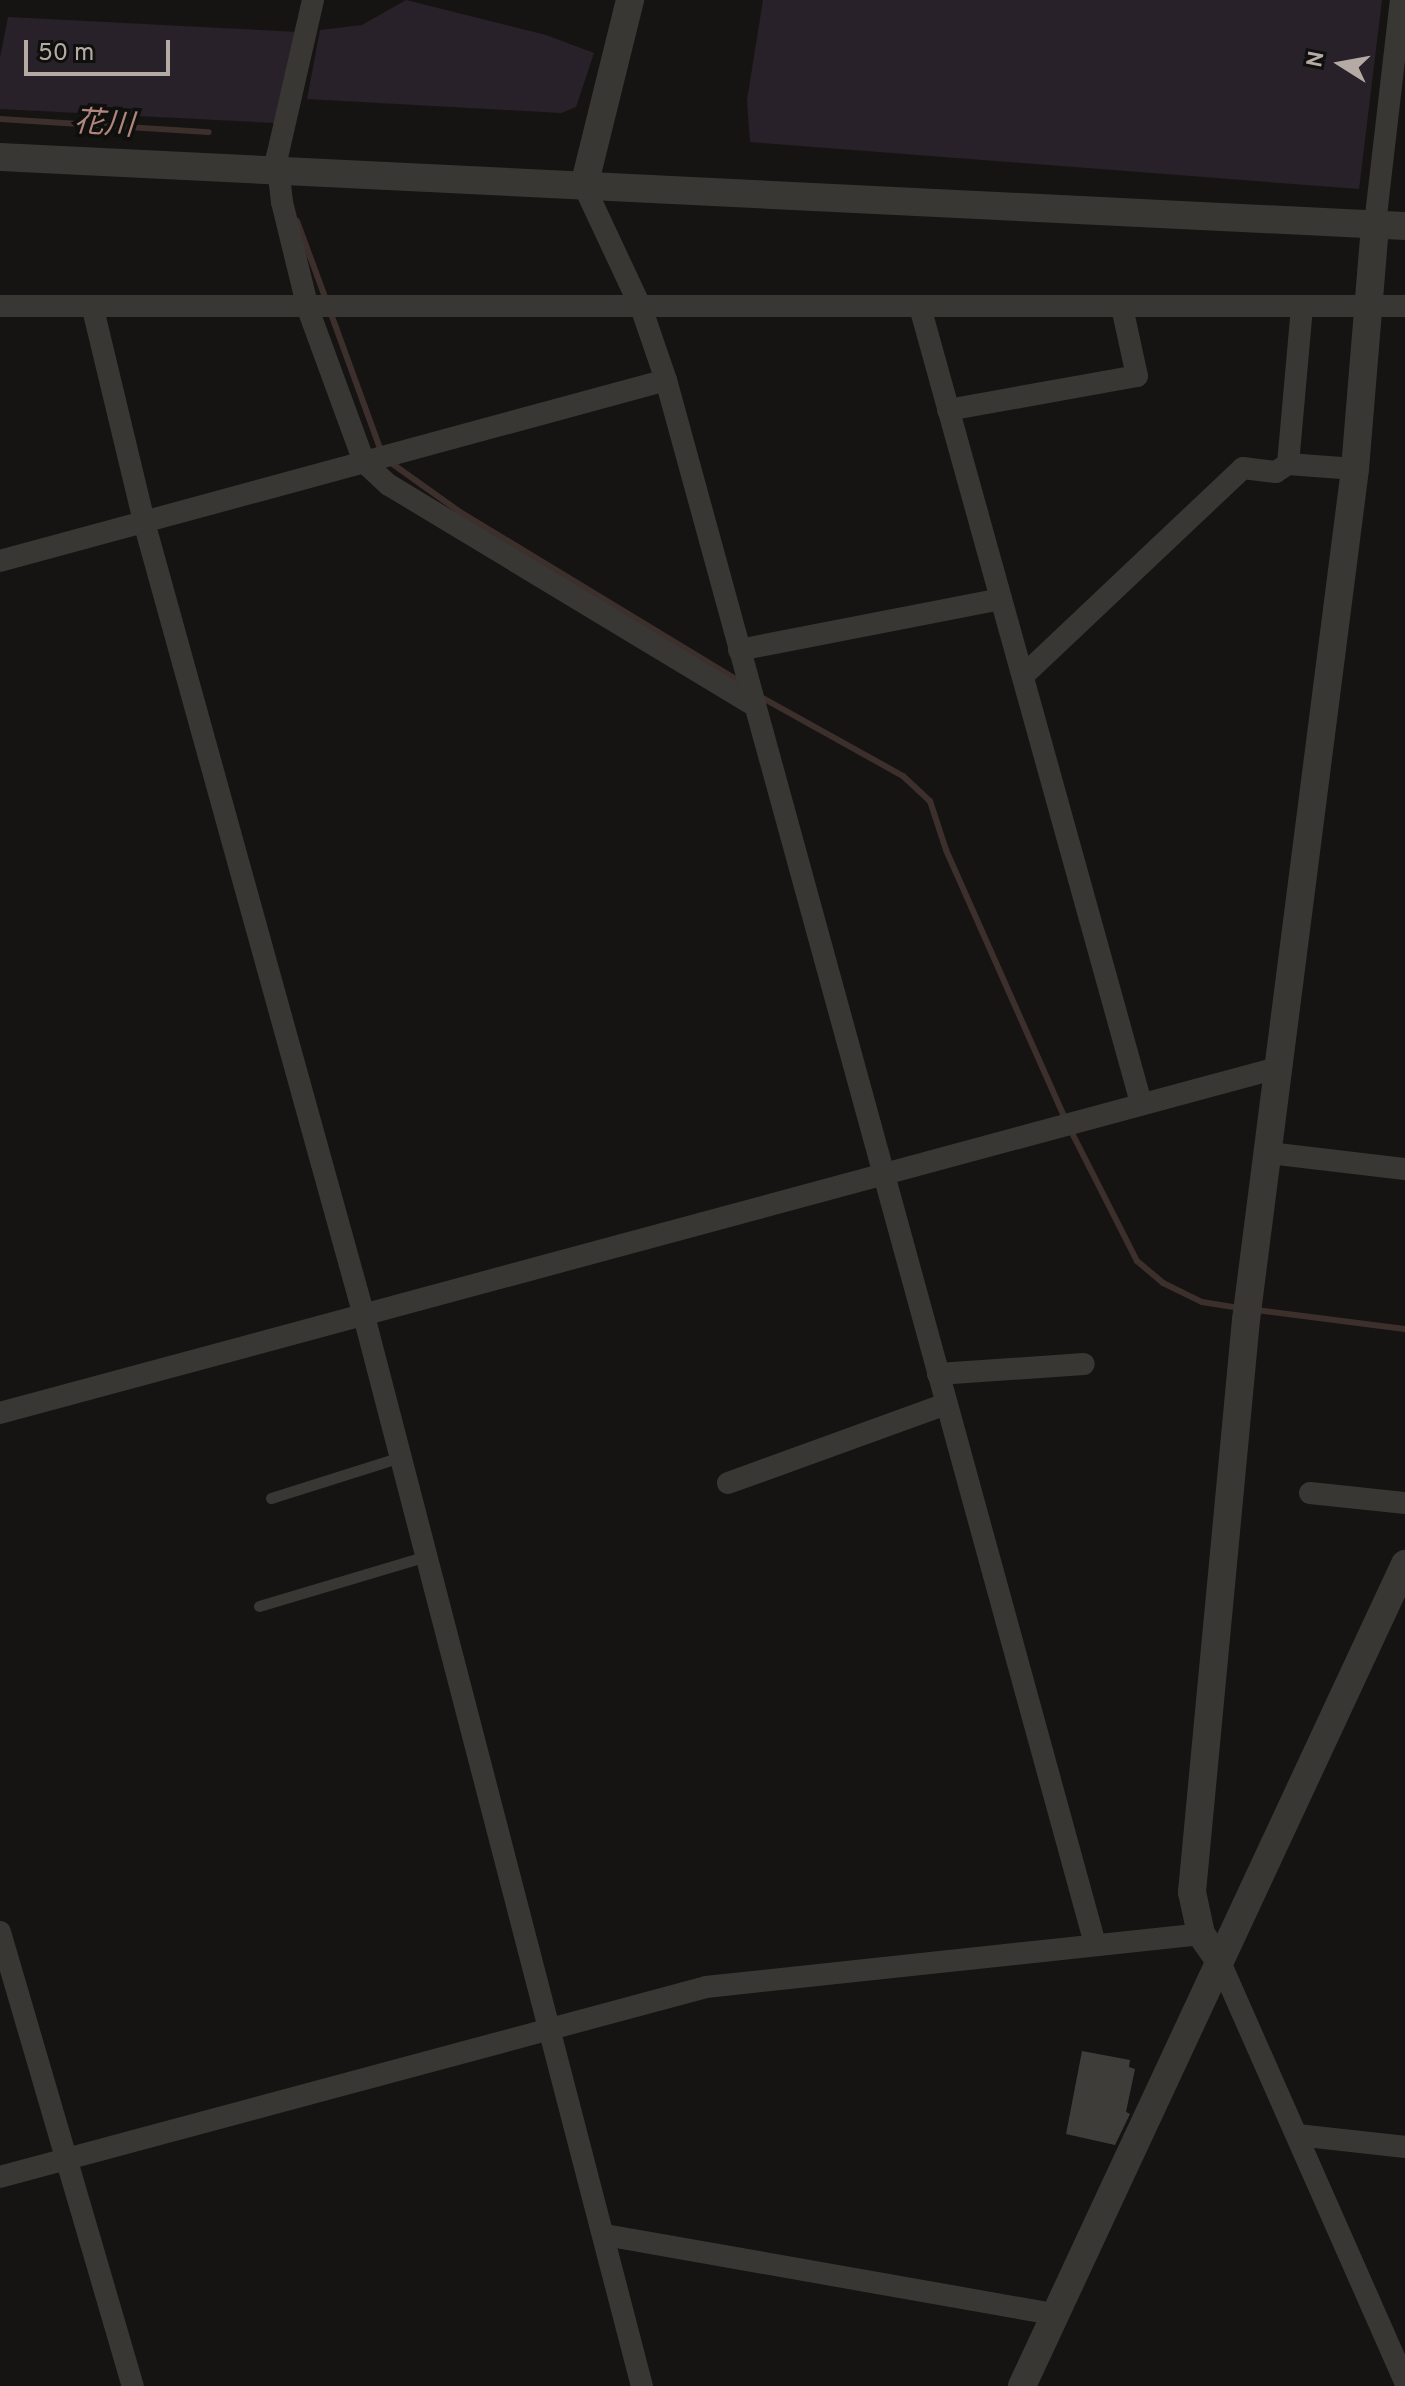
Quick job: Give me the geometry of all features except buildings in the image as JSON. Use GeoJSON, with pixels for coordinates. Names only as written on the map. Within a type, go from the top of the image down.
{"type":"FeatureCollection","features":[{"type":"Feature","properties":{"kind":"street"},"geometry":{"type":"LineString","coordinates":[[313,0],[277,157],[282,202],[311,309],[368,461],[389,485],[752,701]]}},
{"type":"Feature","properties":{"kind":"street"},"geometry":{"type":"LineString","coordinates":[[630,0],[584,186],[642,310],[666,380],[944,1405],[1095,1944]]}},
{"type":"Feature","properties":{"kind":"street"},"geometry":{"type":"LineString","coordinates":[[1401,0],[1375,224],[1371,307],[1355,469],[1248,1308],[1192,1892],[1201,1934],[1219,1960],[1405,2382]]}},
{"type":"Feature","properties":{"kind":"street"},"geometry":{"type":"LineString","coordinates":[[0,157],[1405,226]]}},
{"type":"Feature","properties":{"kind":"street"},"geometry":{"type":"LineString","coordinates":[[0,306],[93,309],[642,310],[1405,306]]}},
{"type":"Feature","properties":{"kind":"street"},"geometry":{"type":"LineString","coordinates":[[920,307],[1141,1103]]}},
{"type":"Feature","properties":{"kind":"street"},"geometry":{"type":"LineString","coordinates":[[948,410],[1137,376],[1122,307]]}},
{"type":"Feature","properties":{"kind":"street"},"geometry":{"type":"LineString","coordinates":[[1288,464],[1302,307]]}},
{"type":"Feature","properties":{"kind":"street"},"geometry":{"type":"LineString","coordinates":[[93,309],[144,522],[364,1316],[642,2386]]}},
{"type":"Feature","properties":{"kind":"street"},"geometry":{"type":"LineString","coordinates":[[0,561],[666,380]]}},
{"type":"Feature","properties":{"kind":"street"},"geometry":{"type":"LineString","coordinates":[[1024,675],[1243,468],[1276,472],[1288,464],[1355,469]]}},
{"type":"Feature","properties":{"kind":"street"},"geometry":{"type":"LineString","coordinates":[[742,660],[1001,599]]}},
{"type":"Feature","properties":{"kind":"street"},"geometry":{"type":"LineString","coordinates":[[0,1413],[1277,1068]]}},
{"type":"Feature","properties":{"kind":"street"},"geometry":{"type":"LineString","coordinates":[[1269,1153],[1405,1169]]}},
{"type":"Feature","properties":{"kind":"street"},"geometry":{"type":"LineString","coordinates":[[938,1374],[1084,1364]]}},
{"type":"Feature","properties":{"kind":"street"},"geometry":{"type":"LineString","coordinates":[[728,1483],[944,1405]]}},
{"type":"Feature","properties":{"kind":"street"},"geometry":{"type":"LineString","coordinates":[[1310,1493],[1405,1503]]}},
{"type":"Feature","properties":{"kind":"street"},"geometry":{"type":"LineString","coordinates":[[1022,2386],[1405,1564]]}},
{"type":"Feature","properties":{"kind":"street"},"geometry":{"type":"LineString","coordinates":[[0,1932],[6,1975],[70,2158],[133,2386]]}},
{"type":"Feature","properties":{"kind":"street"},"geometry":{"type":"LineString","coordinates":[[0,2177],[549,2025],[706,1987],[1201,1934]]}},
{"type":"Feature","properties":{"kind":"street"},"geometry":{"type":"LineString","coordinates":[[1297,2135],[1405,2147]]}},
{"type":"Feature","properties":{"kind":"street"},"geometry":{"type":"LineString","coordinates":[[605,2235],[1055,2314]]}},
{"type":"Feature","properties":{"kind":"lane"},"geometry":{"type":"LineString","coordinates":[[271,1498],[401,1457]]}},
{"type":"Feature","properties":{"kind":"lane"},"geometry":{"type":"LineString","coordinates":[[259,1606],[427,1556]]}},
{"type":"Feature","properties":{"kind":"shaded area"},"geometry":{"type":"Polygon","coordinates":[[[406,0],[546,35],[594,53],[576,107],[561,113],[307,99],[320,30],[362,25],[406,0]]]}},
{"type":"Feature","properties":{"kind":"shaded area"},"geometry":{"type":"Polygon","coordinates":[[[763,0],[1382,0],[1359,189],[750,142],[747,100],[763,0]]]}},
{"type":"Feature","properties":{"kind":"shaded area"},"geometry":{"type":"Polygon","coordinates":[[[8,17],[297,32],[274,123],[0,109],[0,58],[8,17]]]}},
{"type":"Feature","properties":{"kind":"waterway","name":"花川"},"geometry":{"type":"LineString","coordinates":[[0,119],[209,132]]}},
{"type":"Feature","properties":{"kind":"waterway"},"geometry":{"type":"LineString","coordinates":[[297,221],[326,300]]}},
{"type":"Feature","properties":{"kind":"waterway"},"geometry":{"type":"LineString","coordinates":[[330,311],[381,451]]}},
{"type":"Feature","properties":{"kind":"waterway"},"geometry":{"type":"LineString","coordinates":[[387,460],[460,512],[742,683]]}},
{"type":"Feature","properties":{"kind":"waterway"},"geometry":{"type":"LineString","coordinates":[[761,697],[903,776],[930,801],[946,850],[1065,1119]]}},
{"type":"Feature","properties":{"kind":"waterway"},"geometry":{"type":"LineString","coordinates":[[1070,1129],[1137,1261],[1163,1283],[1202,1302],[1241,1308]]}},
{"type":"Feature","properties":{"kind":"waterway"},"geometry":{"type":"LineString","coordinates":[[1256,1310],[1405,1329]]}}]}
